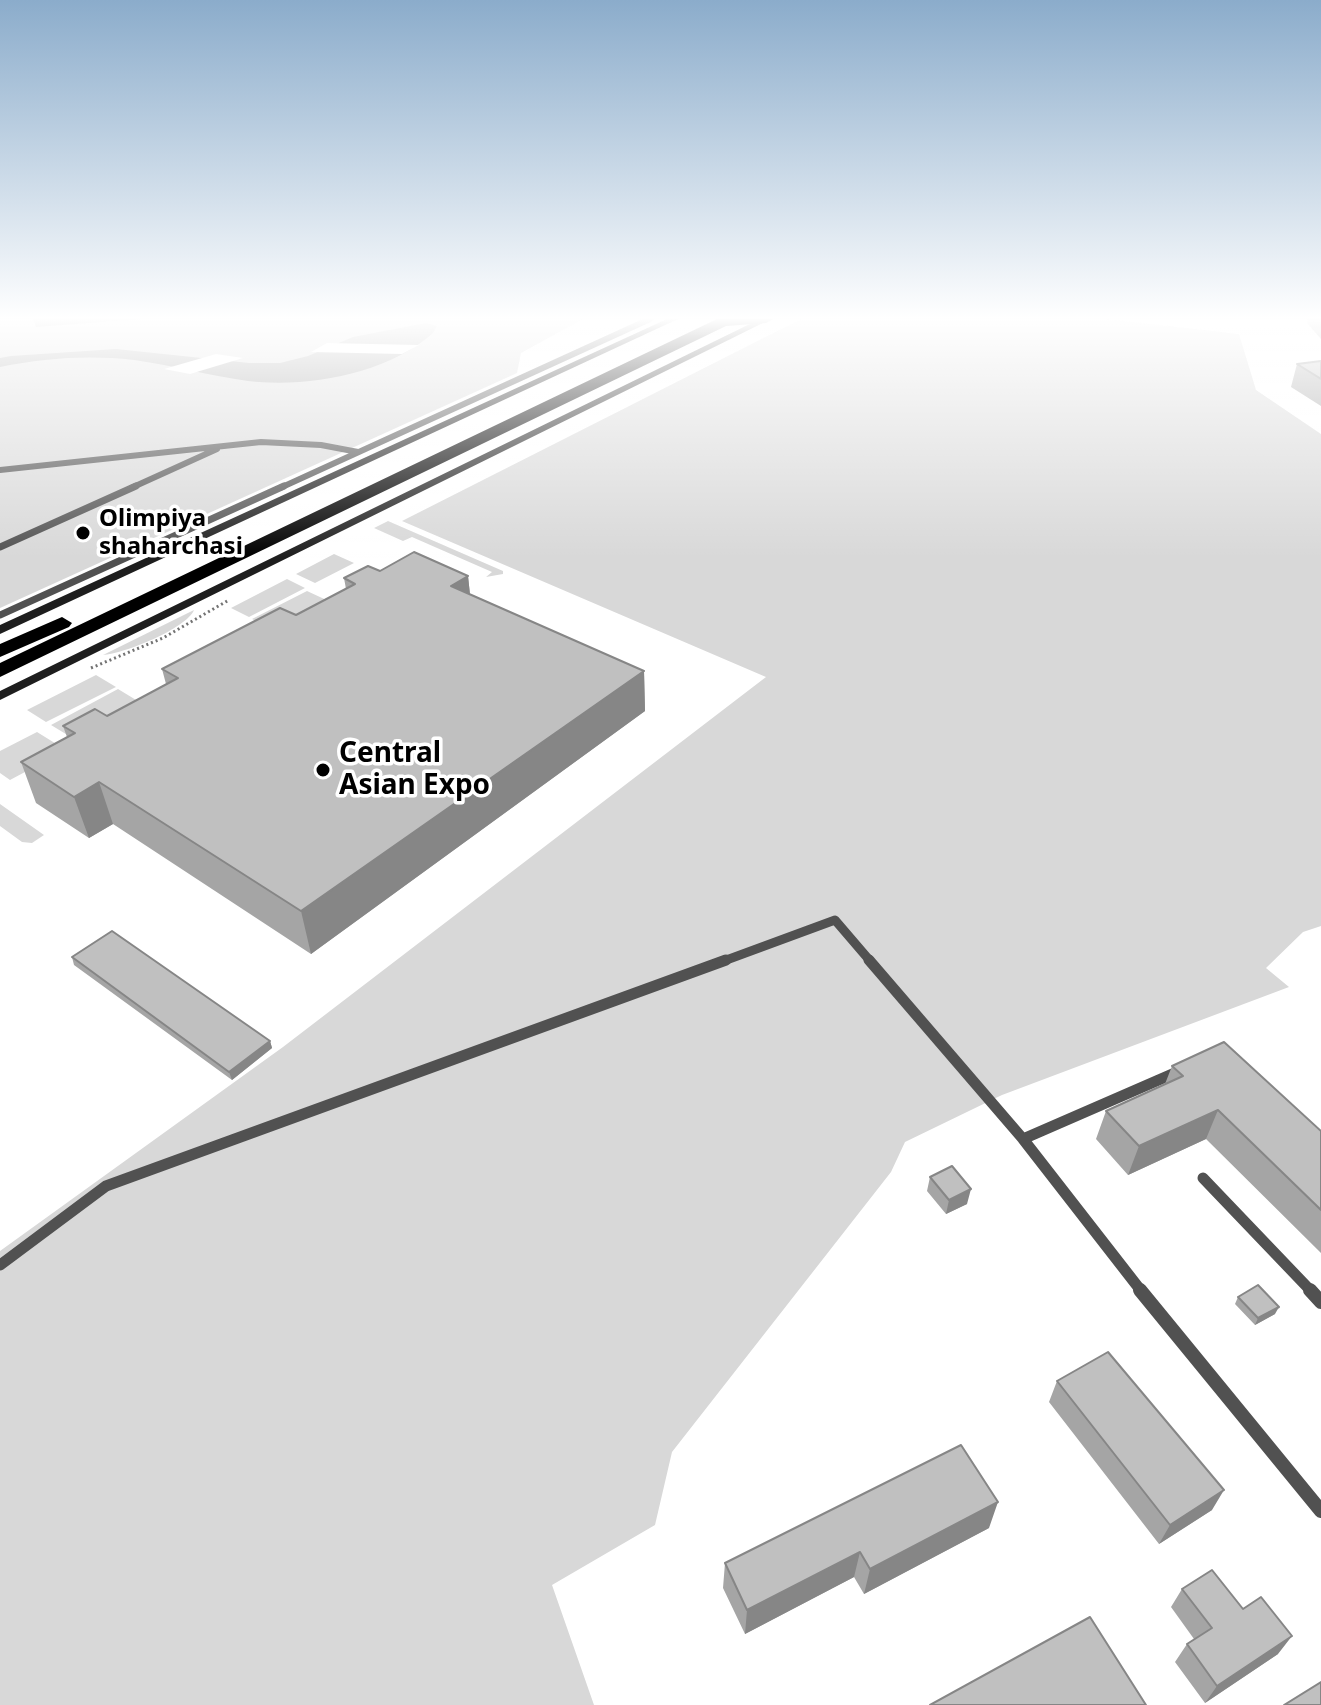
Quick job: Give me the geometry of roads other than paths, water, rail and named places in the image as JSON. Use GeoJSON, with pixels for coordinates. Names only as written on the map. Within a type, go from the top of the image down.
{"type":"FeatureCollection","features":[{"type":"Feature","properties":{"kind":"highway"},"geometry":{"type":"LineString","coordinates":[[0,651],[548,399]]}},
{"type":"Feature","properties":{"kind":"highway"},"geometry":{"type":"LineString","coordinates":[[0,671],[557,399]]}},
{"type":"Feature","properties":{"kind":"main road"},"geometry":{"type":"LineString","coordinates":[[0,630],[502,399]]}},
{"type":"Feature","properties":{"kind":"main road"},"geometry":{"type":"LineString","coordinates":[[0,696],[604,399]]}},
{"type":"Feature","properties":{"kind":"lane"},"geometry":{"type":"LineString","coordinates":[[0,615],[475,399]]}},
{"type":"Feature","properties":{"kind":"lane"},"geometry":{"type":"LineString","coordinates":[[0,467],[228,444],[290,442],[358,452]]}},
{"type":"Feature","properties":{"kind":"lane"},"geometry":{"type":"LineString","coordinates":[[0,547],[228,444]]}},
{"type":"Feature","properties":{"kind":"lane"},"geometry":{"type":"LineString","coordinates":[[0,1265],[106,1186],[835,920],[1023,1139],[1151,1304],[1321,1511]]}},
{"type":"Feature","properties":{"kind":"lane"},"geometry":{"type":"LineString","coordinates":[[1023,1139],[1187,1068]]}},
{"type":"Feature","properties":{"kind":"lane"},"geometry":{"type":"LineString","coordinates":[[1203,1178],[1321,1302]]}},
{"type":"Feature","properties":{"kind":"place","name":"Olimpiya shaharchasi"},"geometry":{"type":"Point","coordinates":[83,533]}},
{"type":"Feature","properties":{"kind":"place","name":"Central Asian Expo"},"geometry":{"type":"Point","coordinates":[323,770]}}]}
